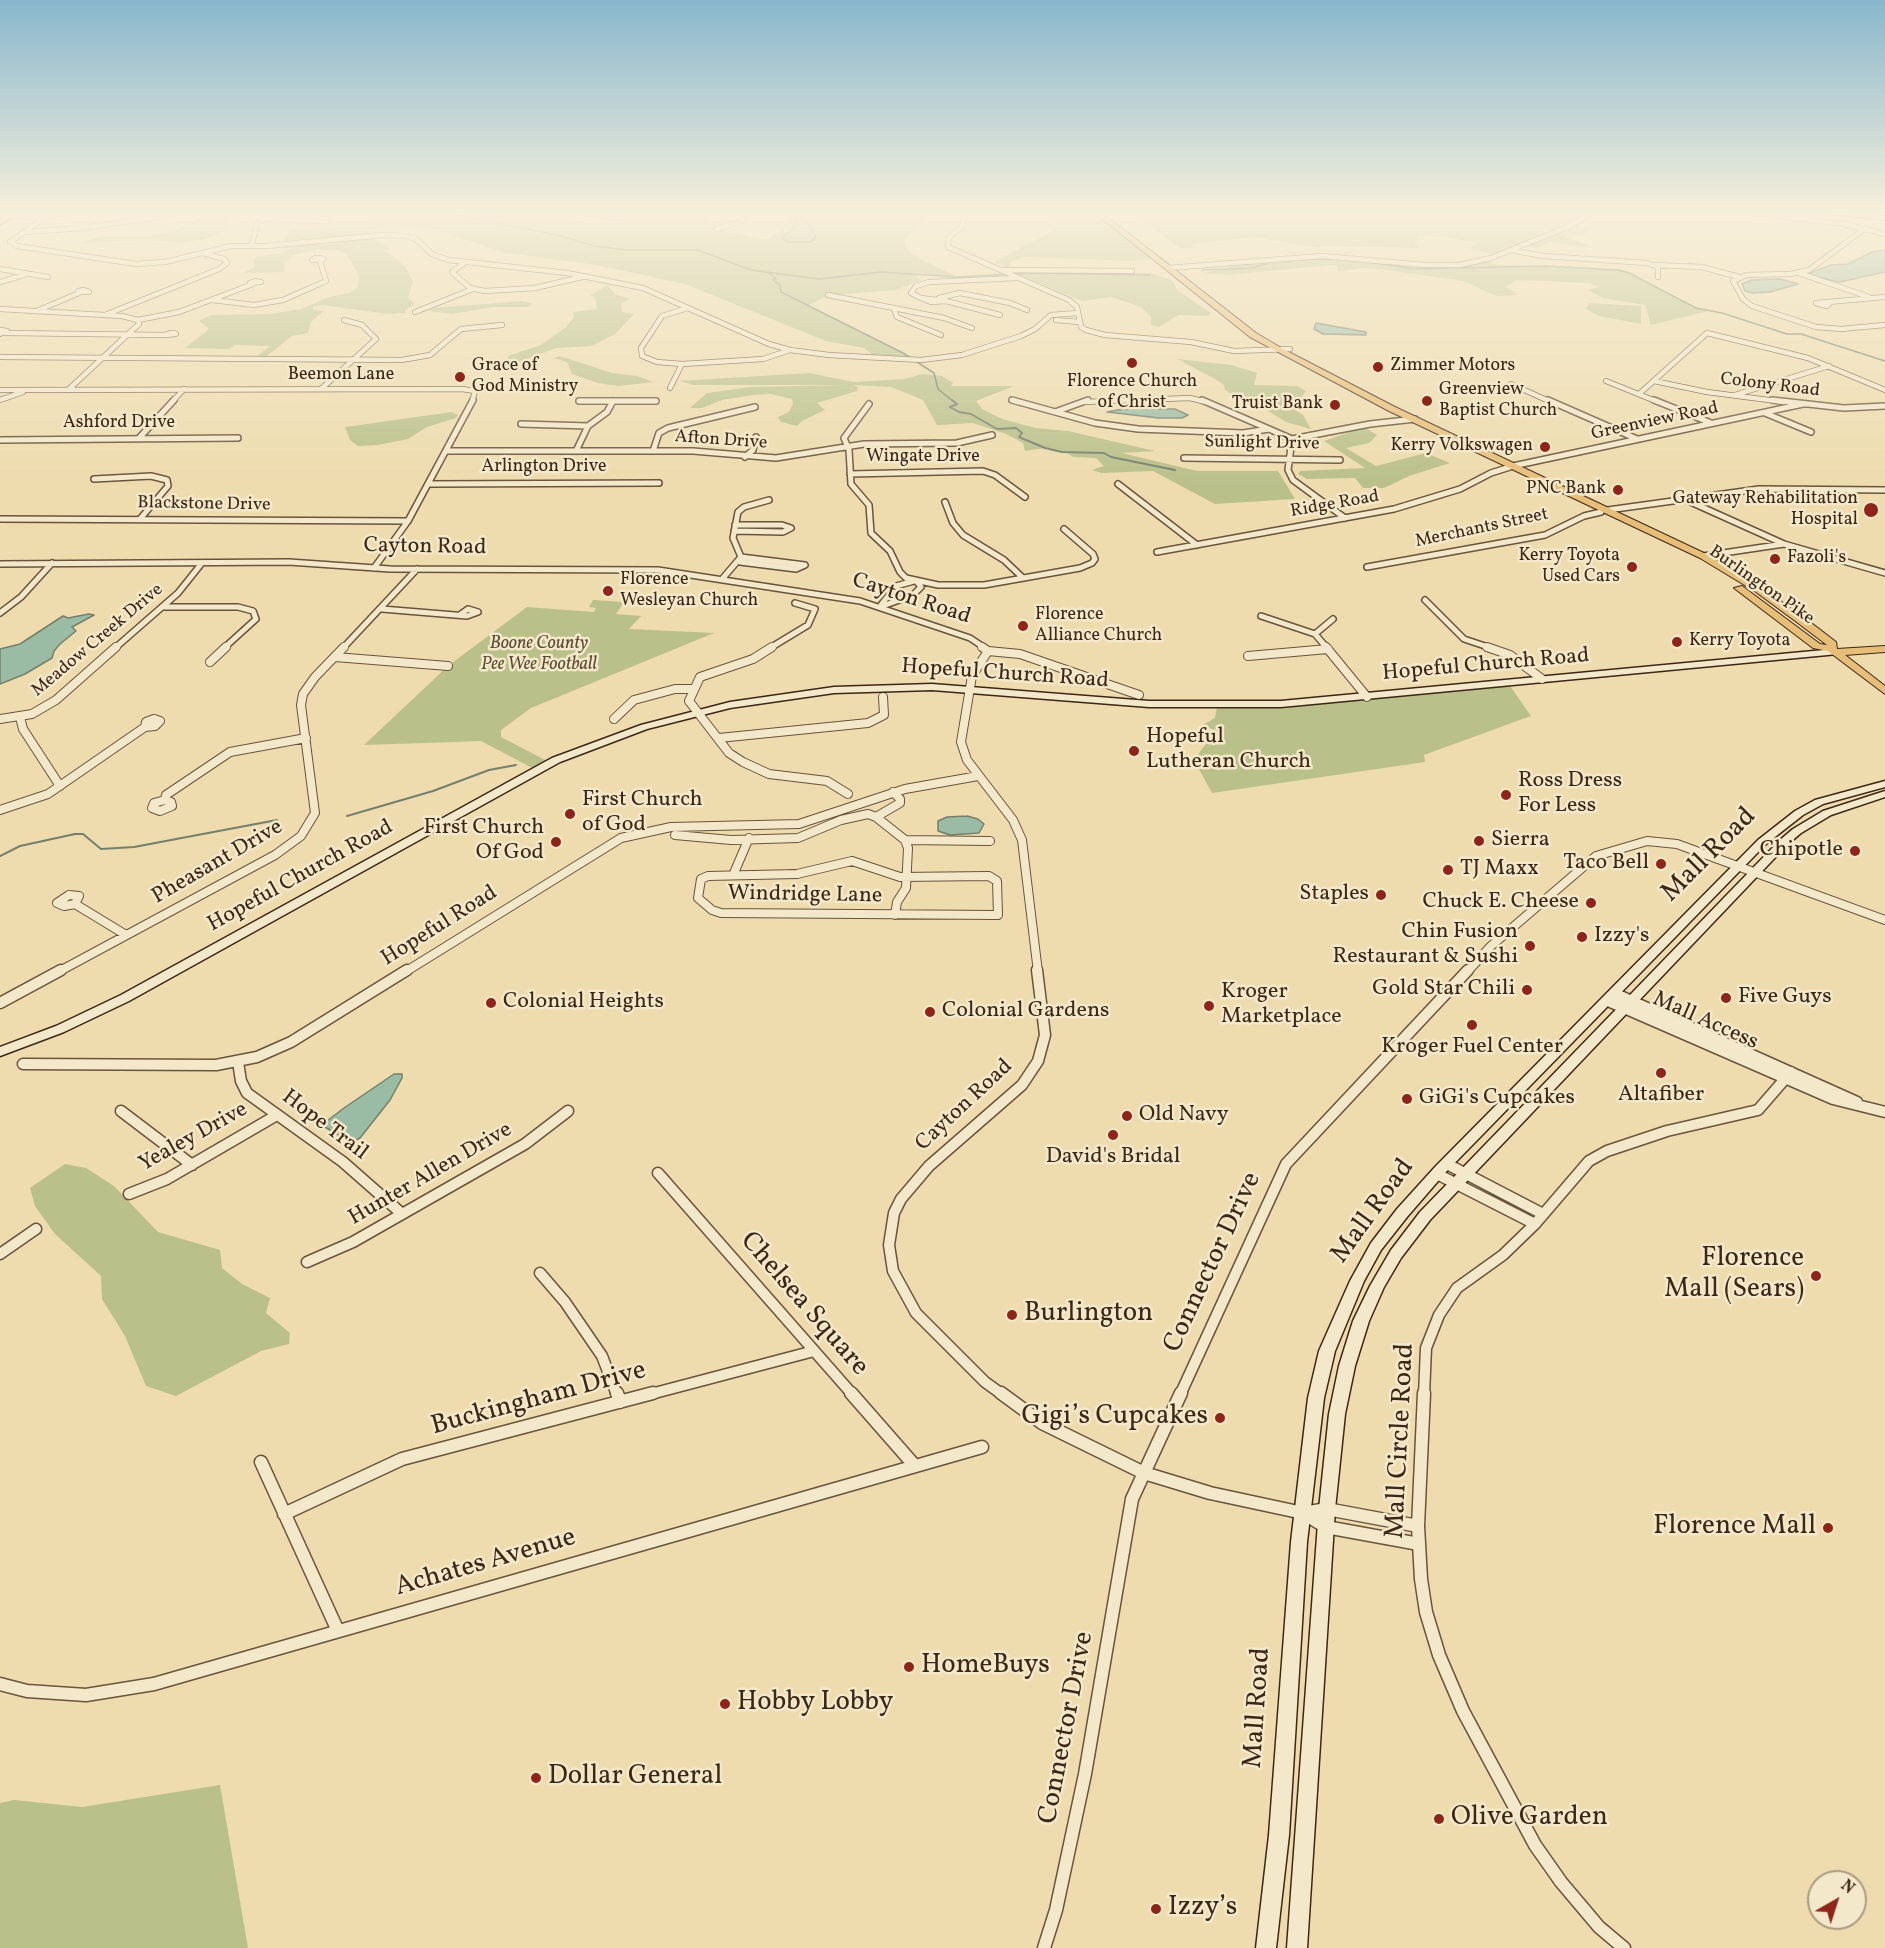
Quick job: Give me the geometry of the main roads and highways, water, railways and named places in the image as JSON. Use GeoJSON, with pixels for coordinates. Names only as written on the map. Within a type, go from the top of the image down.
{"type":"FeatureCollection","features":[{"type":"Feature","properties":{"kind":"main road","name":"Burlington Pike"},"geometry":{"type":"LineString","coordinates":[[1213,303],[1253,334],[1280,351],[1415,420],[1514,467],[1523,468],[1695,559],[1749,595],[1817,646],[1833,650],[1885,691]]}},
{"type":"Feature","properties":{"kind":"main road","name":"Burlington Pike"},"geometry":{"type":"LineString","coordinates":[[1228,303],[1290,349],[1344,384]]}},
{"type":"Feature","properties":{"kind":"main road","name":"Burlington Pike"},"geometry":{"type":"LineString","coordinates":[[1604,511],[1703,556],[1759,590],[1802,621],[1832,644],[1833,650]]}},
{"type":"Feature","properties":{"kind":"main road"},"geometry":{"type":"LineString","coordinates":[[1833,650],[1885,649]]}},
{"type":"Feature","properties":{"kind":"main road","name":"Hopeful Church Road"},"geometry":{"type":"LineString","coordinates":[[0,1052],[60,1029],[125,998],[536,770],[622,734],[698,712],[770,698],[834,690],[899,687],[969,688],[1127,702],[1217,706],[1367,697],[1833,650]]}},
{"type":"Feature","properties":{"kind":"main road","name":"Mall Road"},"geometry":{"type":"LineString","coordinates":[[1266,1948],[1279,1835],[1303,1512],[1316,1398],[1327,1351],[1357,1281],[1376,1247],[1442,1169],[1612,998],[1738,865],[1779,827],[1799,813],[1846,793],[1885,784]]}},
{"type":"Feature","properties":{"kind":"main road","name":"Mall Road"},"geometry":{"type":"LineString","coordinates":[[1297,1948],[1326,1518],[1337,1414],[1347,1366],[1361,1321],[1396,1254],[1425,1216],[1754,871],[1797,831],[1813,820],[1846,805],[1885,794]]}},
{"type":"Feature","properties":{"kind":"waterway"},"geometry":{"type":"LineString","coordinates":[[803,303],[903,353],[934,373],[938,389],[954,402]]}},
{"type":"Feature","properties":{"kind":"waterway"},"geometry":{"type":"LineString","coordinates":[[1686,303],[1696,308],[1722,313],[1787,334],[1801,334],[1885,361]]}},
{"type":"Feature","properties":{"kind":"waterway"},"geometry":{"type":"LineString","coordinates":[[952,400],[957,404],[950,407],[959,412],[971,414],[997,429],[1016,428],[1022,433],[1019,437],[1045,448],[1062,452],[1104,453],[1111,457],[1175,470]]}},
{"type":"Feature","properties":{"kind":"waterway"},"geometry":{"type":"LineString","coordinates":[[347,816],[433,791],[489,770],[516,765]]}},
{"type":"Feature","properties":{"kind":"waterway"},"geometry":{"type":"LineString","coordinates":[[0,856],[20,846],[75,834],[83,834],[101,849],[134,847],[277,820]]}},
{"type":"Feature","properties":{"kind":"place","name":"Florence Church of Christ"},"geometry":{"type":"Point","coordinates":[1132,363]}},
{"type":"Feature","properties":{"kind":"place","name":"Zimmer Motors"},"geometry":{"type":"Point","coordinates":[1378,367]}},
{"type":"Feature","properties":{"kind":"place","name":"Grace of God Ministry"},"geometry":{"type":"Point","coordinates":[460,377]}},
{"type":"Feature","properties":{"kind":"place","name":"Greenview Baptist Church"},"geometry":{"type":"Point","coordinates":[1427,401]}},
{"type":"Feature","properties":{"kind":"place","name":"Truist Bank"},"geometry":{"type":"Point","coordinates":[1335,405]}},
{"type":"Feature","properties":{"kind":"place","name":"Kerry Volkswagen"},"geometry":{"type":"Point","coordinates":[1545,447]}},
{"type":"Feature","properties":{"kind":"place","name":"PNC Bank"},"geometry":{"type":"Point","coordinates":[1618,490]}},
{"type":"Feature","properties":{"kind":"place","name":"Gateway Rehabilitation Hospital"},"geometry":{"type":"Point","coordinates":[1871,510]}},
{"type":"Feature","properties":{"kind":"place","name":"Fazoli's"},"geometry":{"type":"Point","coordinates":[1775,559]}},
{"type":"Feature","properties":{"kind":"place","name":"Kerry Toyota Used Cars"},"geometry":{"type":"Point","coordinates":[1632,567]}},
{"type":"Feature","properties":{"kind":"place","name":"Florence Wesleyan Church"},"geometry":{"type":"Point","coordinates":[608,591]}},
{"type":"Feature","properties":{"kind":"place","name":"Florence Alliance Church"},"geometry":{"type":"Point","coordinates":[1023,626]}},
{"type":"Feature","properties":{"kind":"place","name":"Kerry Toyota"},"geometry":{"type":"Point","coordinates":[1677,642]}},
{"type":"Feature","properties":{"kind":"place","name":"Hopeful Lutheran Church"},"geometry":{"type":"Point","coordinates":[1134,751]}},
{"type":"Feature","properties":{"kind":"place","name":"Ross Dress For Less"},"geometry":{"type":"Point","coordinates":[1506,795]}},
{"type":"Feature","properties":{"kind":"place","name":"First Church of God"},"geometry":{"type":"Point","coordinates":[570,814]}},
{"type":"Feature","properties":{"kind":"place","name":"Sierra"},"geometry":{"type":"Point","coordinates":[1479,841]}},
{"type":"Feature","properties":{"kind":"place","name":"First Church Of God"},"geometry":{"type":"Point","coordinates":[556,842]}},
{"type":"Feature","properties":{"kind":"place","name":"Chipotle"},"geometry":{"type":"Point","coordinates":[1855,851]}},
{"type":"Feature","properties":{"kind":"place","name":"Taco Bell"},"geometry":{"type":"Point","coordinates":[1661,864]}},
{"type":"Feature","properties":{"kind":"place","name":"TJ Maxx"},"geometry":{"type":"Point","coordinates":[1448,870]}},
{"type":"Feature","properties":{"kind":"place","name":"Staples"},"geometry":{"type":"Point","coordinates":[1381,895]}},
{"type":"Feature","properties":{"kind":"place","name":"Chuck E. Cheese"},"geometry":{"type":"Point","coordinates":[1591,903]}},
{"type":"Feature","properties":{"kind":"place","name":"Izzy's"},"geometry":{"type":"Point","coordinates":[1582,937]}},
{"type":"Feature","properties":{"kind":"place","name":"Chin Fusion Restaurant & Sushi"},"geometry":{"type":"Point","coordinates":[1530,946]}},
{"type":"Feature","properties":{"kind":"place","name":"Gold Star Chili"},"geometry":{"type":"Point","coordinates":[1527,990]}},
{"type":"Feature","properties":{"kind":"place","name":"Five Guys"},"geometry":{"type":"Point","coordinates":[1726,998]}},
{"type":"Feature","properties":{"kind":"place","name":"Colonial Heights"},"geometry":{"type":"Point","coordinates":[491,1003]}},
{"type":"Feature","properties":{"kind":"place","name":"Kroger Marketplace"},"geometry":{"type":"Point","coordinates":[1209,1006]}},
{"type":"Feature","properties":{"kind":"place","name":"Colonial Gardens"},"geometry":{"type":"Point","coordinates":[930,1012]}},
{"type":"Feature","properties":{"kind":"place","name":"Kroger Fuel Center"},"geometry":{"type":"Point","coordinates":[1472,1025]}},
{"type":"Feature","properties":{"kind":"place","name":"Altafiber"},"geometry":{"type":"Point","coordinates":[1661,1073]}},
{"type":"Feature","properties":{"kind":"place","name":"GiGi's Cupcakes"},"geometry":{"type":"Point","coordinates":[1407,1099]}},
{"type":"Feature","properties":{"kind":"place","name":"Old Navy"},"geometry":{"type":"Point","coordinates":[1127,1116]}},
{"type":"Feature","properties":{"kind":"place","name":"David's Bridal"},"geometry":{"type":"Point","coordinates":[1113,1135]}},
{"type":"Feature","properties":{"kind":"place","name":"Florence Mall (Sears)"},"geometry":{"type":"Point","coordinates":[1816,1276]}},
{"type":"Feature","properties":{"kind":"place","name":"Burlington"},"geometry":{"type":"Point","coordinates":[1012,1315]}},
{"type":"Feature","properties":{"kind":"place","name":"Gigi’s Cupcakes"},"geometry":{"type":"Point","coordinates":[1220,1418]}},
{"type":"Feature","properties":{"kind":"place","name":"Florence Mall"},"geometry":{"type":"Point","coordinates":[1828,1528]}},
{"type":"Feature","properties":{"kind":"place","name":"HomeBuys"},"geometry":{"type":"Point","coordinates":[909,1667]}},
{"type":"Feature","properties":{"kind":"place","name":"Hobby Lobby"},"geometry":{"type":"Point","coordinates":[725,1704]}},
{"type":"Feature","properties":{"kind":"place","name":"Dollar General"},"geometry":{"type":"Point","coordinates":[536,1778]}},
{"type":"Feature","properties":{"kind":"place","name":"Olive Garden"},"geometry":{"type":"Point","coordinates":[1439,1819]}},
{"type":"Feature","properties":{"kind":"place","name":"Izzy’s"},"geometry":{"type":"Point","coordinates":[1156,1909]}},
{"type":"Feature","properties":{"kind":"park label","name":"Boone County Pee Wee Football"},"geometry":{"type":"Point","coordinates":[539,655]}}]}
